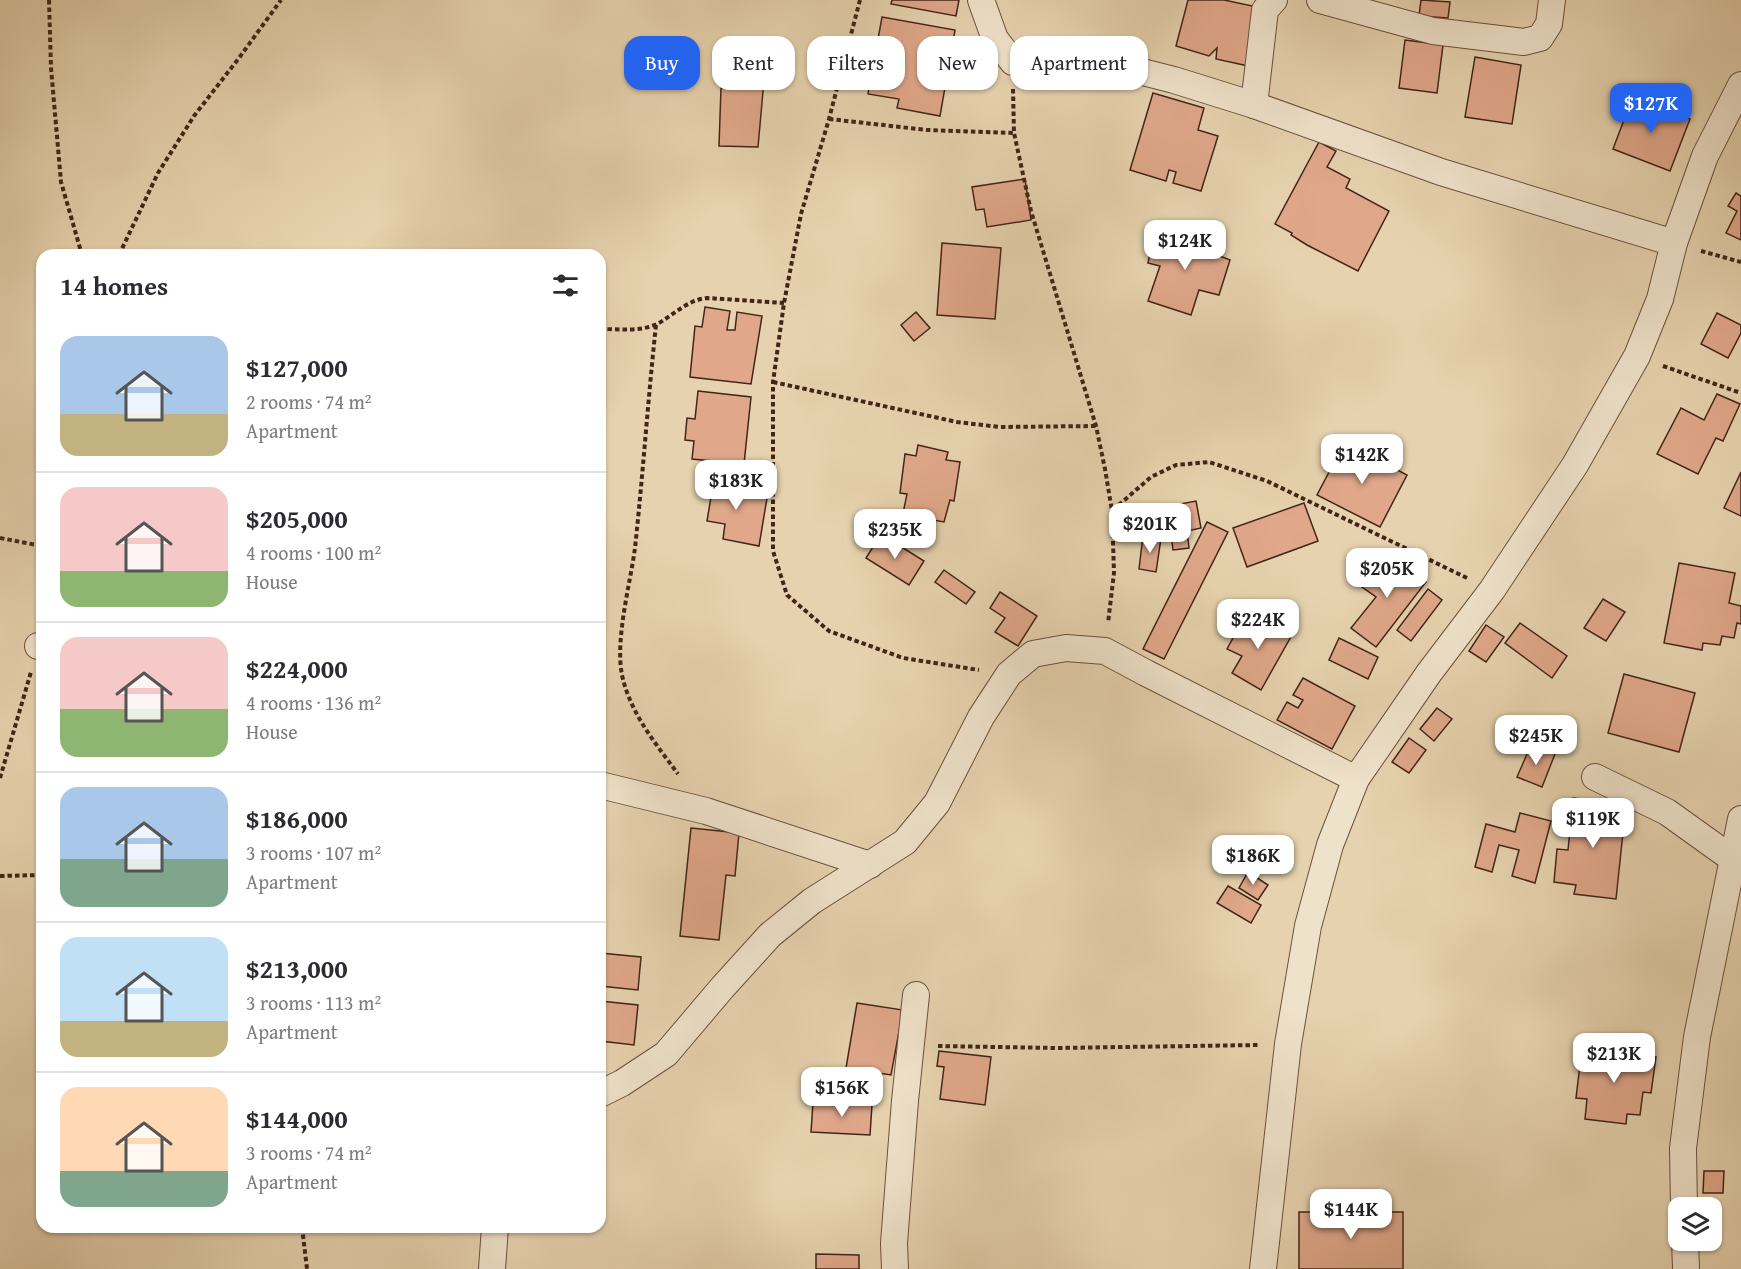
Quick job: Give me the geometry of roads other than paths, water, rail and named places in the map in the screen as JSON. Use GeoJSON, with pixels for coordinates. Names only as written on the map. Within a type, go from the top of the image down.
{"type":"FeatureCollection","features":[{"type":"Feature","properties":{"kind":"street"},"geometry":{"type":"LineString","coordinates":[[981,0],[995,39],[1013,62],[1078,59],[1141,72],[1254,105],[1441,172],[1674,243]]}},
{"type":"Feature","properties":{"kind":"street"},"geometry":{"type":"LineString","coordinates":[[1254,105],[1265,10],[1274,0]]}},
{"type":"Feature","properties":{"kind":"street"},"geometry":{"type":"LineString","coordinates":[[1320,0],[1433,31],[1524,42],[1540,38],[1550,24],[1552,0]]}},
{"type":"Feature","properties":{"kind":"street"},"geometry":{"type":"LineString","coordinates":[[1263,1269],[1288,1044],[1308,926],[1330,845],[1356,778],[1429,674],[1492,590],[1575,465],[1637,356],[1660,299],[1674,243],[1706,156],[1741,85]]}},
{"type":"Feature","properties":{"kind":"street"},"geometry":{"type":"LineString","coordinates":[[606,1091],[666,1054],[770,935],[812,901],[905,842],[936,804],[981,717],[1009,674],[1033,654],[1066,648],[1105,651],[1356,778]]}},
{"type":"Feature","properties":{"kind":"street"},"geometry":{"type":"LineString","coordinates":[[1595,777],[1667,812],[1738,864]]}},
{"type":"Feature","properties":{"kind":"street"},"geometry":{"type":"LineString","coordinates":[[606,786],[706,811],[870,865]]}},
{"type":"Feature","properties":{"kind":"street"},"geometry":{"type":"LineString","coordinates":[[1684,1197],[1683,1148],[1697,1037],[1738,864],[1741,819]]}},
{"type":"Feature","properties":{"kind":"street"},"geometry":{"type":"LineString","coordinates":[[895,1269],[894,1243],[916,995]]}},
{"type":"Feature","properties":{"kind":"street"},"geometry":{"type":"LineString","coordinates":[[492,1269],[495,1233]]}},
{"type":"Feature","properties":{"kind":"street"},"geometry":{"type":"LineString","coordinates":[[1685,1251],[1686,1269]]}}]}
